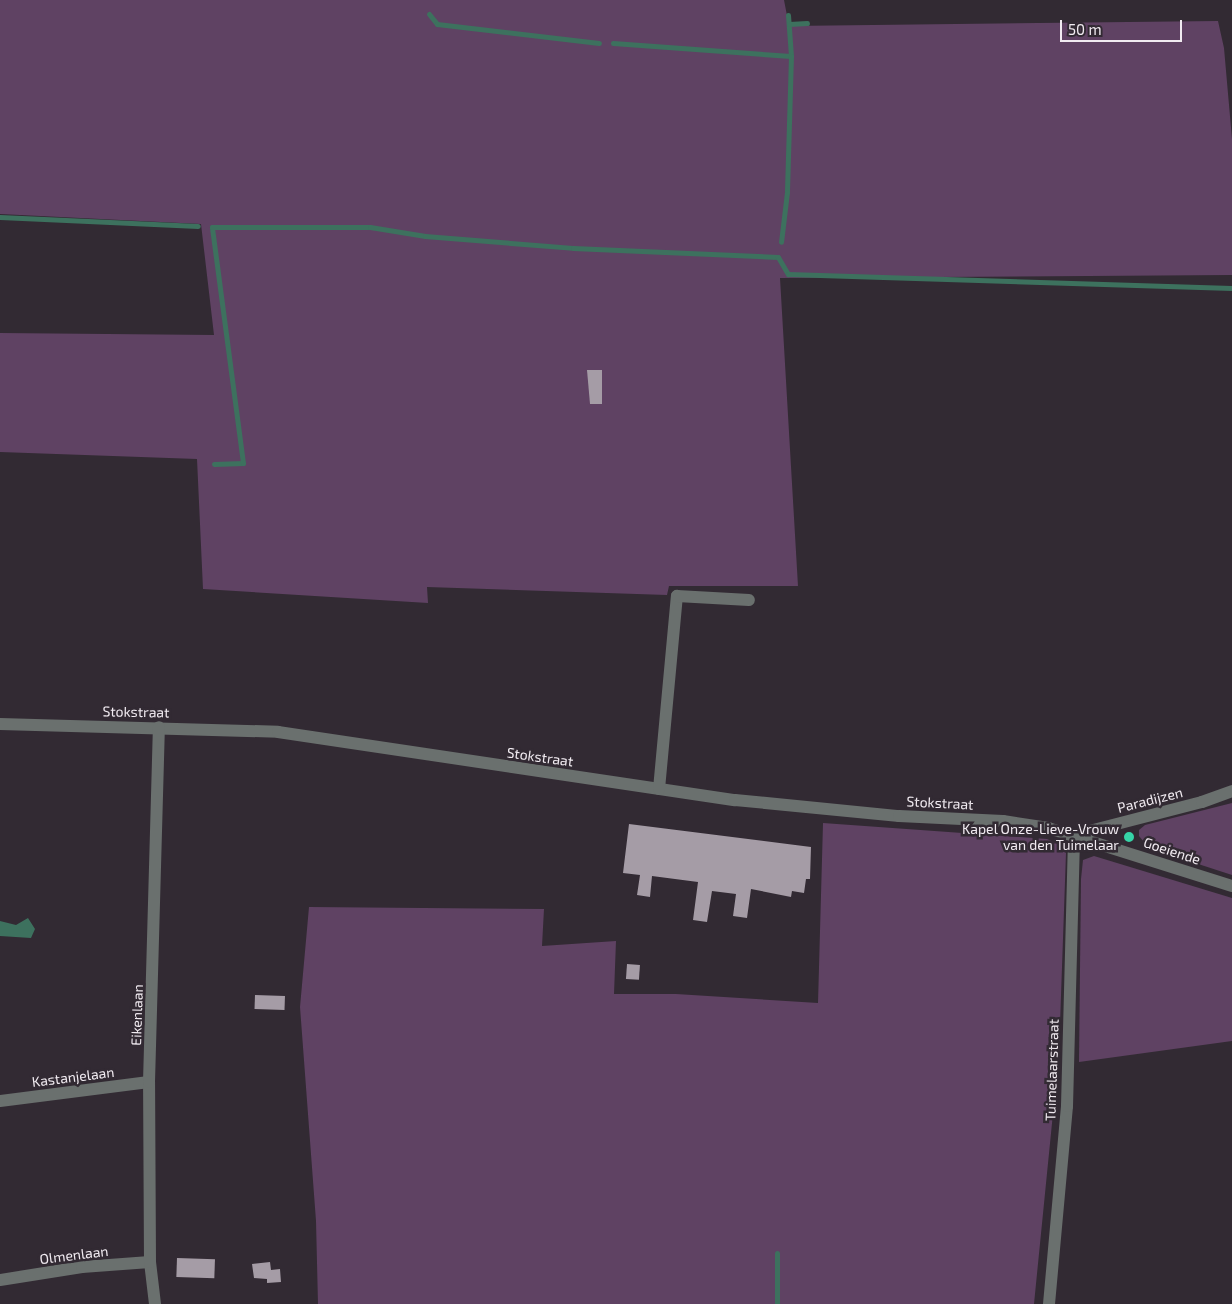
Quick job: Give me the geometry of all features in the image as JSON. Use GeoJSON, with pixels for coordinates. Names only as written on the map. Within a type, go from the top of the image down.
{"type":"FeatureCollection","features":[{"type":"Feature","properties":{"kind":"street"},"geometry":{"type":"LineString","coordinates":[[659,789],[676,596],[749,600]]}},
{"type":"Feature","properties":{"kind":"street","name":"Stokstraat"},"geometry":{"type":"LineString","coordinates":[[0,724],[159,727],[278,732],[735,800],[899,816],[1003,821],[1074,836]]}},
{"type":"Feature","properties":{"kind":"street","name":"Eikenlaan"},"geometry":{"type":"LineString","coordinates":[[155,1304],[150,1262],[149,1082],[159,727]]}},
{"type":"Feature","properties":{"kind":"street","name":"Paradijzen"},"geometry":{"type":"LineString","coordinates":[[1074,836],[1202,802],[1232,791]]}},
{"type":"Feature","properties":{"kind":"street","name":"Goeiende"},"geometry":{"type":"LineString","coordinates":[[1074,836],[1232,886]]}},
{"type":"Feature","properties":{"kind":"street","name":"Tuimelaarstraat"},"geometry":{"type":"LineString","coordinates":[[1049,1304],[1067,1106],[1074,836]]}},
{"type":"Feature","properties":{"kind":"street","name":"Kastanjelaan"},"geometry":{"type":"LineString","coordinates":[[0,1101],[149,1082]]}},
{"type":"Feature","properties":{"kind":"street","name":"Olmenlaan"},"geometry":{"type":"LineString","coordinates":[[0,1277],[82,1267],[150,1262]]}},
{"type":"Feature","properties":{"kind":"shaded area"},"geometry":{"type":"Polygon","coordinates":[[[0,0],[784,0],[789,26],[1218,21],[1224,48],[1232,139],[1232,275],[780,278],[798,586],[669,586],[667,595],[427,587],[428,603],[203,589],[197,459],[0,452],[0,333],[214,335],[201,224],[0,214],[0,0]]]}},
{"type":"Feature","properties":{"kind":"shaded area"},"geometry":{"type":"Polygon","coordinates":[[[1232,803],[1232,875],[1149,848],[1139,836],[1139,830],[1145,825],[1232,803]]]}},
{"type":"Feature","properties":{"kind":"shaded area"},"geometry":{"type":"Polygon","coordinates":[[[823,823],[1047,839],[1060,845],[1066,853],[1059,1053],[1034,1304],[318,1304],[316,1221],[300,1007],[309,907],[544,909],[542,946],[616,941],[614,994],[676,994],[818,1003],[823,823]]]}},
{"type":"Feature","properties":{"kind":"shaded area"},"geometry":{"type":"Polygon","coordinates":[[[1094,856],[1232,898],[1232,1041],[1079,1062],[1081,879],[1083,860],[1094,856]]]}},
{"type":"Feature","properties":{"kind":"shaded area"},"geometry":{"type":"Polygon","coordinates":[[[28,918],[35,929],[31,938],[0,936],[0,921],[16,925],[28,918]]]}},
{"type":"Feature","properties":{"kind":"building"},"geometry":{"type":"Polygon","coordinates":[[[587,370],[602,370],[602,404],[590,404],[587,370]]]}},
{"type":"Feature","properties":{"kind":"building"},"geometry":{"type":"Polygon","coordinates":[[[629,824],[811,847],[810,879],[806,879],[804,893],[792,891],[791,897],[751,889],[747,918],[733,916],[736,894],[712,891],[707,922],[693,920],[698,882],[652,876],[650,897],[637,895],[640,875],[623,873],[629,824]]]}},
{"type":"Feature","properties":{"kind":"building"},"geometry":{"type":"Polygon","coordinates":[[[627,964],[640,965],[639,980],[626,979],[627,964]]]}},
{"type":"Feature","properties":{"kind":"building"},"geometry":{"type":"Polygon","coordinates":[[[255,995],[285,996],[284,1010],[255,1009],[255,995]]]}},
{"type":"Feature","properties":{"kind":"building"},"geometry":{"type":"Polygon","coordinates":[[[177,1258],[215,1259],[214,1278],[176,1277],[177,1258]]]}},
{"type":"Feature","properties":{"kind":"building"},"geometry":{"type":"Polygon","coordinates":[[[270,1262],[271,1270],[280,1269],[281,1282],[267,1283],[267,1279],[254,1278],[252,1264],[270,1262]]]}},
{"type":"Feature","properties":{"kind":"waterway"},"geometry":{"type":"LineString","coordinates":[[429,14],[437,24],[599,43]]}},
{"type":"Feature","properties":{"kind":"waterway"},"geometry":{"type":"LineString","coordinates":[[788,15],[791,56]]}},
{"type":"Feature","properties":{"kind":"waterway"},"geometry":{"type":"LineString","coordinates":[[789,24],[807,23]]}},
{"type":"Feature","properties":{"kind":"waterway"},"geometry":{"type":"LineString","coordinates":[[613,43],[791,56],[787,192],[781,242]]}},
{"type":"Feature","properties":{"kind":"waterway"},"geometry":{"type":"LineString","coordinates":[[0,217],[198,226]]}},
{"type":"Feature","properties":{"kind":"waterway"},"geometry":{"type":"LineString","coordinates":[[214,464],[243,463],[212,227],[370,227],[425,236],[573,248],[778,257],[788,274],[1232,288]]}},
{"type":"Feature","properties":{"kind":"waterway"},"geometry":{"type":"LineString","coordinates":[[777,1253],[777,1304]]}},
{"type":"Feature","properties":{"kind":"place","name":"Kapel Onze-Lieve-Vrouw van den Tuimelaar"},"geometry":{"type":"Point","coordinates":[1129,837]}}]}
